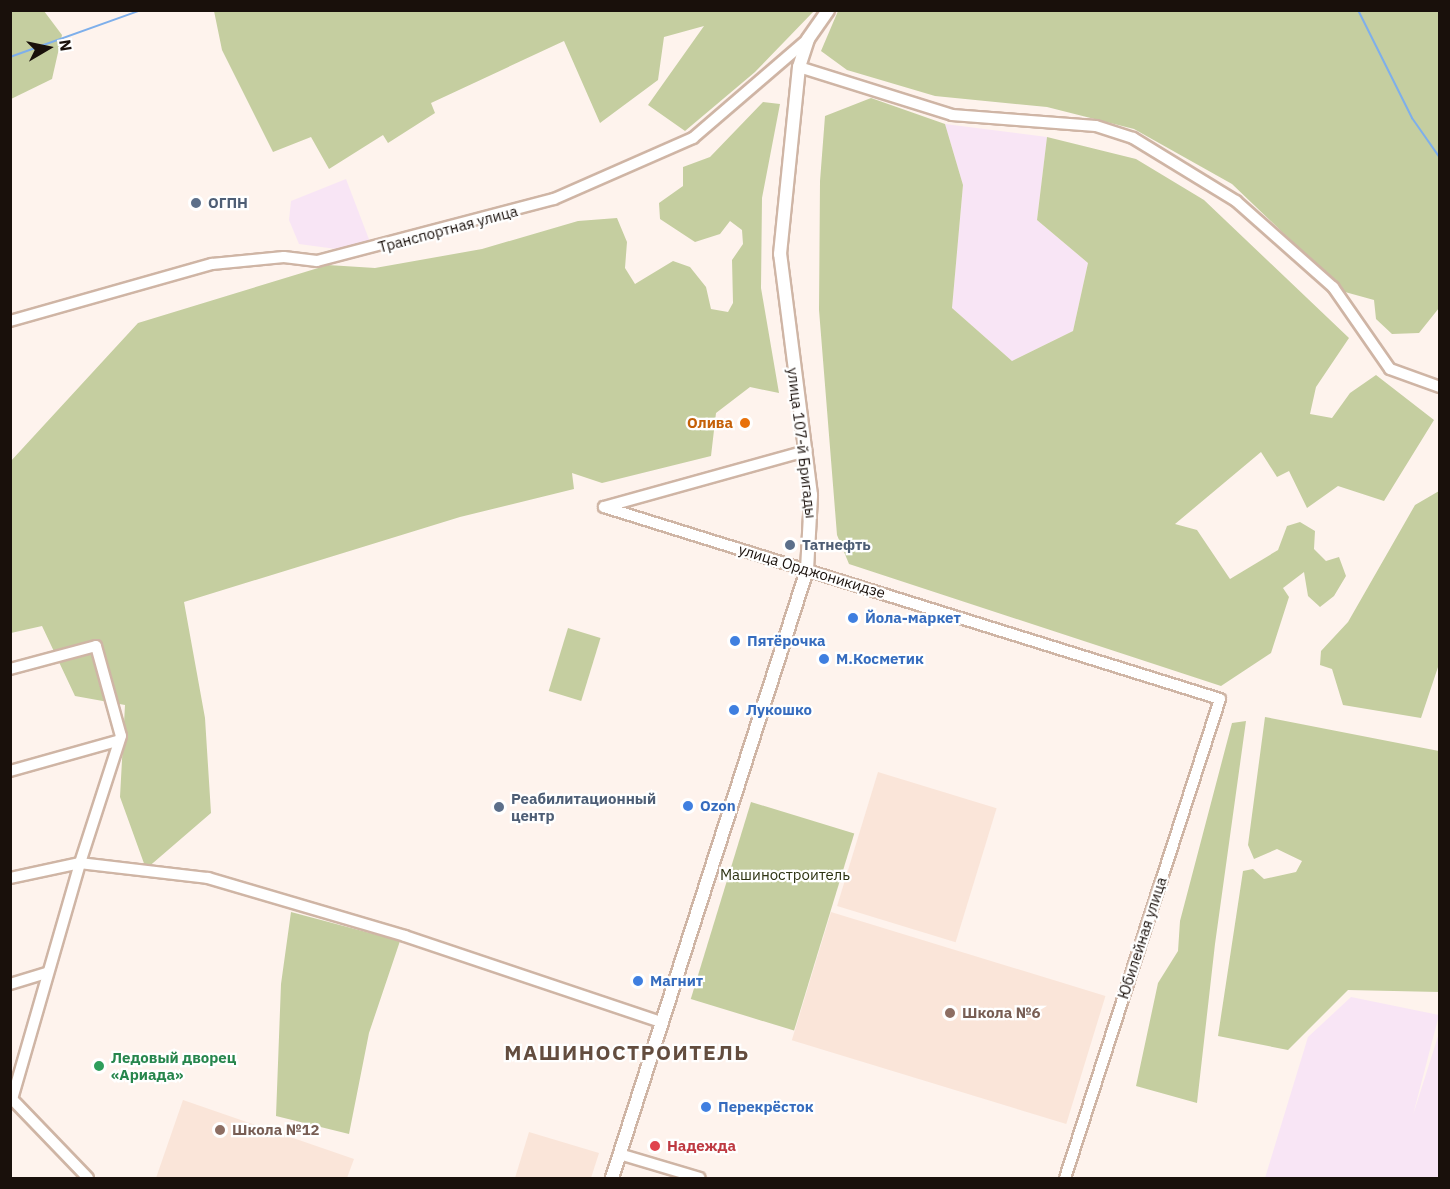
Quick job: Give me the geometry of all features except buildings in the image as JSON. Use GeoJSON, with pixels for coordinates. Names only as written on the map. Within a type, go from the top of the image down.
{"type":"FeatureCollection","features":[{"type":"Feature","properties":{"kind":"main road","name":"Транспортная улица"},"geometry":{"type":"LineString","coordinates":[[808,39],[828,10]]}},
{"type":"Feature","properties":{"kind":"main road","name":"улица 107-й Бригады"},"geometry":{"type":"LineString","coordinates":[[612,1179],[807,570],[812,515],[806,451],[781,288],[799,67],[808,39]]}},
{"type":"Feature","properties":{"kind":"street","name":"Транспортная улица"},"geometry":{"type":"LineString","coordinates":[[10,321],[212,264],[317,261],[554,199],[693,138],[808,39]]}},
{"type":"Feature","properties":{"kind":"street"},"geometry":{"type":"LineString","coordinates":[[799,67],[952,115],[1096,126],[1133,138],[1236,201],[1333,287],[1390,369],[1440,387]]}},
{"type":"Feature","properties":{"kind":"street","name":"улица Орджоникидзе"},"geometry":{"type":"LineString","coordinates":[[806,451],[604,507],[1220,699]]}},
{"type":"Feature","properties":{"kind":"street"},"geometry":{"type":"LineString","coordinates":[[10,669],[96,646],[121,736],[117,741],[46,973],[12,1099],[88,1179]]}},
{"type":"Feature","properties":{"kind":"street","name":"Юбилейная улица"},"geometry":{"type":"LineString","coordinates":[[1065,1179],[1220,699]]}},
{"type":"Feature","properties":{"kind":"street"},"geometry":{"type":"LineString","coordinates":[[10,771],[117,741]]}},
{"type":"Feature","properties":{"kind":"street"},"geometry":{"type":"LineString","coordinates":[[10,878],[80,863],[208,878],[405,936],[663,1023]]}},
{"type":"Feature","properties":{"kind":"street"},"geometry":{"type":"LineString","coordinates":[[10,984],[46,973]]}},
{"type":"Feature","properties":{"kind":"street"},"geometry":{"type":"LineString","coordinates":[[619,1155],[700,1179]]}},
{"type":"Feature","properties":{"kind":"shaded area"},"geometry":{"type":"Polygon","coordinates":[[[945,124],[1047,137],[1037,220],[1088,263],[1073,331],[1012,361],[952,308],[963,185],[945,124]]]}},
{"type":"Feature","properties":{"kind":"shaded area"},"geometry":{"type":"Polygon","coordinates":[[[346,179],[370,242],[336,249],[299,244],[289,220],[291,201],[346,179]]]}},
{"type":"Feature","properties":{"kind":"shaded area"},"geometry":{"type":"Polygon","coordinates":[[[878,772],[997,808],[956,942],[837,906],[878,772]]]}},
{"type":"Feature","properties":{"kind":"shaded area","name":"Школа №6"},"geometry":{"type":"Polygon","coordinates":[[[831,912],[1105,996],[1066,1124],[792,1040],[831,912]]]}},
{"type":"Feature","properties":{"kind":"shaded area"},"geometry":{"type":"Polygon","coordinates":[[[1351,997],[1439,1015],[1413,1115],[1439,1033],[1439,1178],[1265,1178],[1308,1037],[1351,997]]]}},
{"type":"Feature","properties":{"kind":"shaded area","name":"Школа №12"},"geometry":{"type":"Polygon","coordinates":[[[183,1100],[354,1159],[347,1178],[156,1178],[183,1100]]]}},
{"type":"Feature","properties":{"kind":"shaded area"},"geometry":{"type":"Polygon","coordinates":[[[529,1132],[599,1153],[591,1178],[515,1178],[529,1132]]]}},
{"type":"Feature","properties":{"kind":"green space"},"geometry":{"type":"Polygon","coordinates":[[[11,10],[44,11],[62,35],[52,79],[11,99],[11,10]]]}},
{"type":"Feature","properties":{"kind":"green space"},"geometry":{"type":"Polygon","coordinates":[[[214,10],[814,11],[755,72],[685,131],[648,105],[704,26],[664,37],[658,80],[600,123],[564,41],[431,103],[435,113],[388,143],[383,135],[329,169],[311,137],[273,152],[222,50],[214,10]]]}},
{"type":"Feature","properties":{"kind":"green space"},"geometry":{"type":"Polygon","coordinates":[[[838,11],[1439,11],[1439,308],[1419,333],[1392,334],[1376,319],[1374,300],[1345,292],[1232,184],[1134,129],[1047,107],[935,96],[847,70],[821,51],[838,11]]]}},
{"type":"Feature","properties":{"kind":"green space"},"geometry":{"type":"Polygon","coordinates":[[[871,98],[945,124],[963,185],[952,308],[1012,361],[1073,331],[1088,263],[1037,220],[1047,137],[1136,159],[1204,200],[1349,338],[1316,387],[1310,414],[1332,418],[1350,393],[1376,375],[1434,420],[1384,501],[1338,486],[1307,508],[1289,471],[1277,477],[1261,452],[1175,524],[1197,530],[1230,579],[1278,550],[1287,526],[1300,522],[1315,531],[1314,549],[1326,561],[1339,557],[1346,576],[1334,596],[1320,607],[1308,596],[1304,572],[1283,588],[1289,597],[1271,653],[1221,686],[849,564],[837,535],[819,310],[820,181],[825,116],[871,98]]]}},
{"type":"Feature","properties":{"kind":"green space"},"geometry":{"type":"Polygon","coordinates":[[[763,102],[780,104],[762,198],[761,288],[779,393],[750,387],[716,413],[711,456],[602,483],[572,473],[574,489],[460,517],[184,602],[205,718],[211,813],[146,869],[120,797],[125,705],[75,696],[42,626],[11,633],[10,462],[138,323],[328,265],[375,268],[482,249],[578,221],[617,218],[627,242],[625,268],[635,284],[673,261],[690,267],[706,287],[711,309],[728,312],[733,303],[732,260],[743,244],[742,230],[730,221],[720,234],[695,242],[660,219],[659,203],[683,186],[683,167],[710,157],[763,102]]]}},
{"type":"Feature","properties":{"kind":"green space"},"geometry":{"type":"Polygon","coordinates":[[[1439,491],[1439,664],[1421,718],[1343,705],[1332,669],[1320,665],[1321,651],[1348,622],[1415,505],[1439,491]]]}},
{"type":"Feature","properties":{"kind":"green space"},"geometry":{"type":"Polygon","coordinates":[[[568,628],[601,638],[581,701],[549,691],[568,628]]]}},
{"type":"Feature","properties":{"kind":"green space"},"geometry":{"type":"Polygon","coordinates":[[[1265,717],[1439,751],[1439,992],[1348,990],[1288,1050],[1218,1036],[1243,871],[1253,869],[1264,879],[1296,872],[1302,861],[1277,849],[1254,859],[1248,845],[1265,717]]]}},
{"type":"Feature","properties":{"kind":"green space"},"geometry":{"type":"Polygon","coordinates":[[[1246,721],[1215,944],[1197,1103],[1136,1086],[1158,983],[1178,951],[1180,921],[1232,723],[1246,721]]]}},
{"type":"Feature","properties":{"kind":"green space","name":"Машиностроитель"},"geometry":{"type":"Polygon","coordinates":[[[751,802],[854,834],[794,1031],[691,999],[751,802]]]}},
{"type":"Feature","properties":{"kind":"green space"},"geometry":{"type":"Polygon","coordinates":[[[291,912],[400,941],[369,1033],[349,1134],[276,1116],[281,984],[291,912]]]}},
{"type":"Feature","properties":{"kind":"waterway"},"geometry":{"type":"LineString","coordinates":[[10,57],[141,10]]}},
{"type":"Feature","properties":{"kind":"waterway"},"geometry":{"type":"LineString","coordinates":[[1358,10],[1412,118],[1440,158]]}},
{"type":"Feature","properties":{"kind":"place","name":"ОГПН"},"geometry":{"type":"Point","coordinates":[196,203]}},
{"type":"Feature","properties":{"kind":"place","name":"Олива"},"geometry":{"type":"Point","coordinates":[745,423]}},
{"type":"Feature","properties":{"kind":"place","name":"Татнефть"},"geometry":{"type":"Point","coordinates":[790,545]}},
{"type":"Feature","properties":{"kind":"place","name":"Йола-маркет"},"geometry":{"type":"Point","coordinates":[853,618]}},
{"type":"Feature","properties":{"kind":"place","name":"Пятёрочка"},"geometry":{"type":"Point","coordinates":[735,641]}},
{"type":"Feature","properties":{"kind":"place","name":"М.Косметик"},"geometry":{"type":"Point","coordinates":[824,659]}},
{"type":"Feature","properties":{"kind":"place","name":"Лукошко"},"geometry":{"type":"Point","coordinates":[734,710]}},
{"type":"Feature","properties":{"kind":"place","name":"Ozon"},"geometry":{"type":"Point","coordinates":[688,806]}},
{"type":"Feature","properties":{"kind":"place","name":"Реабилитационный центр"},"geometry":{"type":"Point","coordinates":[499,807]}},
{"type":"Feature","properties":{"kind":"place","name":"Магнит"},"geometry":{"type":"Point","coordinates":[638,981]}},
{"type":"Feature","properties":{"kind":"place","name":"Школа №6"},"geometry":{"type":"Point","coordinates":[950,1013]}},
{"type":"Feature","properties":{"kind":"place","name":"Ледовый дворец «Ариада»"},"geometry":{"type":"Point","coordinates":[99,1066]}},
{"type":"Feature","properties":{"kind":"place","name":"Перекрёсток"},"geometry":{"type":"Point","coordinates":[706,1107]}},
{"type":"Feature","properties":{"kind":"place","name":"Школа №12"},"geometry":{"type":"Point","coordinates":[220,1130]}},
{"type":"Feature","properties":{"kind":"place","name":"Надежда"},"geometry":{"type":"Point","coordinates":[655,1146]}},
{"type":"Feature","properties":{"kind":"district","name":"МАШИНОСТРОИТЕЛЬ"},"geometry":{"type":"Point","coordinates":[627,1052]}}]}
